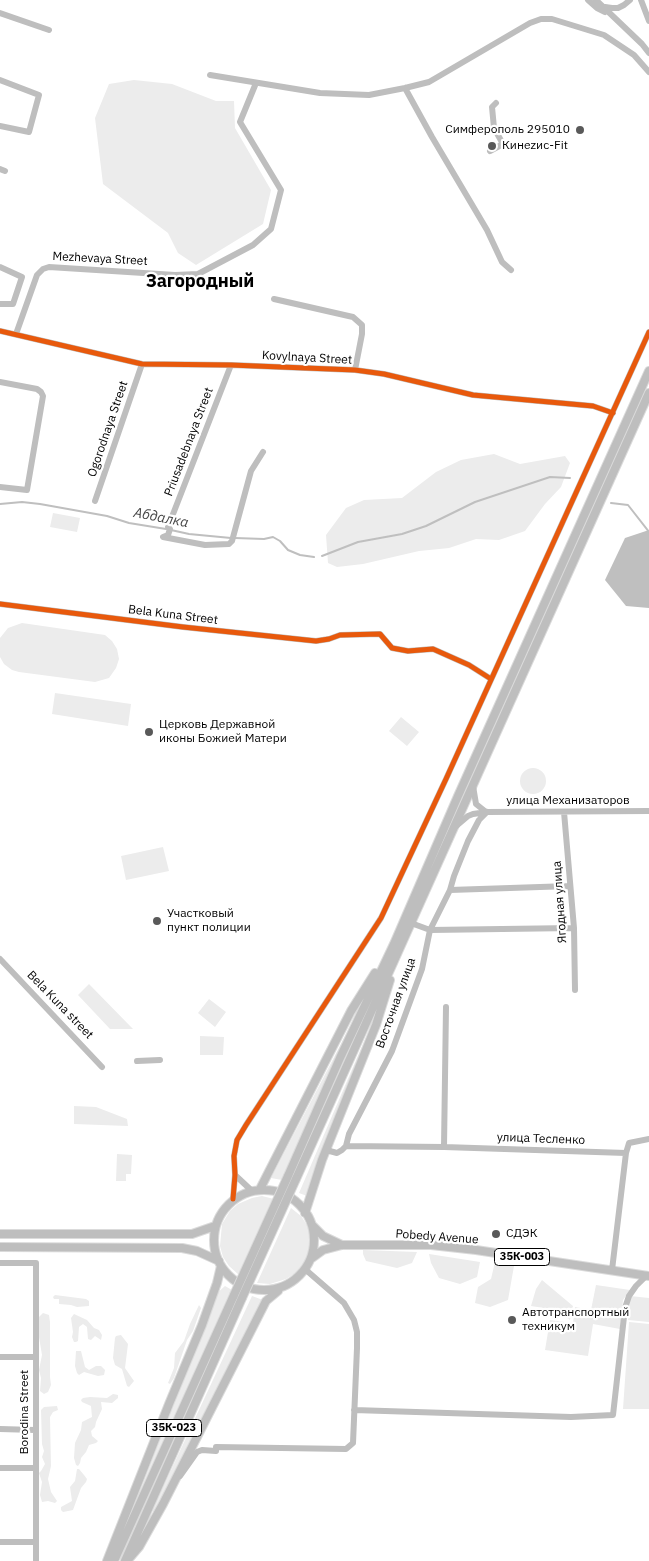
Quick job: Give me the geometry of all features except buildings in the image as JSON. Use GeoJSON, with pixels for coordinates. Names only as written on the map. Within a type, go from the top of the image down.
{"type":"FeatureCollection","features":[{"type":"Feature","properties":{"kind":"main road","name":"35К-023"},"geometry":{"type":"LineString","coordinates":[[114,1561],[340,1058],[394,944],[458,796],[649,371]]}},
{"type":"Feature","properties":{"kind":"main road","name":"35К-023"},"geometry":{"type":"LineString","coordinates":[[126,1561],[242,1298],[649,393]]}},
{"type":"Feature","properties":{"kind":"main road"},"geometry":{"type":"LineString","coordinates":[[260,1189],[352,1011],[394,944]]}},
{"type":"Feature","properties":{"kind":"main road"},"geometry":{"type":"LineString","coordinates":[[305,1213],[326,1150],[376,1025],[396,958]]}},
{"type":"Feature","properties":{"kind":"main road"},"geometry":{"type":"LineString","coordinates":[[126,1561],[139,1547],[170,1490],[266,1301],[295,1281],[306,1270],[312,1258],[314,1240],[312,1225],[298,1204],[284,1194],[270,1190],[251,1190],[233,1199],[221,1213],[215,1226],[215,1250],[220,1264],[231,1278],[243,1285],[264,1292],[281,1289]]}},
{"type":"Feature","properties":{"kind":"main road","name":"Pobedy Avenue"},"geometry":{"type":"LineString","coordinates":[[312,1225],[323,1236],[342,1245]]}},
{"type":"Feature","properties":{"kind":"main road"},"geometry":{"type":"LineString","coordinates":[[0,1234],[192,1234],[215,1226]]}},
{"type":"Feature","properties":{"kind":"main road","name":"Pobedy Avenue"},"geometry":{"type":"LineString","coordinates":[[312,1258],[323,1250],[342,1245],[431,1245],[648,1276]]}},
{"type":"Feature","properties":{"kind":"main road"},"geometry":{"type":"LineString","coordinates":[[0,1248],[182,1248],[202,1253],[220,1264]]}},
{"type":"Feature","properties":{"kind":"main road"},"geometry":{"type":"LineString","coordinates":[[107,1561],[202,1325],[217,1283],[220,1264]]}},
{"type":"Feature","properties":{"kind":"street"},"geometry":{"type":"LineString","coordinates":[[588,0],[597,8],[612,14]]}},
{"type":"Feature","properties":{"kind":"street"},"geometry":{"type":"LineString","coordinates":[[598,2],[612,8],[618,8],[630,0]]}},
{"type":"Feature","properties":{"kind":"street"},"geometry":{"type":"LineString","coordinates":[[641,0],[649,21]]}},
{"type":"Feature","properties":{"kind":"street"},"geometry":{"type":"LineString","coordinates":[[598,2],[649,53]]}},
{"type":"Feature","properties":{"kind":"street"},"geometry":{"type":"LineString","coordinates":[[0,13],[49,30]]}},
{"type":"Feature","properties":{"kind":"street"},"geometry":{"type":"LineString","coordinates":[[210,75],[320,93],[369,95],[429,82],[530,23],[541,19],[552,19],[604,35],[634,55],[649,72]]}},
{"type":"Feature","properties":{"kind":"street"},"geometry":{"type":"LineString","coordinates":[[0,80],[39,95],[29,132],[0,126]]}},
{"type":"Feature","properties":{"kind":"street","name":"Mezhevaya Street"},"geometry":{"type":"LineString","coordinates":[[16,334],[37,275],[43,269],[49,267],[175,275],[198,274],[253,245],[271,229],[281,190],[240,122],[256,83]]}},
{"type":"Feature","properties":{"kind":"street"},"geometry":{"type":"LineString","coordinates":[[405,88],[432,138],[488,230],[502,262],[511,270]]}},
{"type":"Feature","properties":{"kind":"street"},"geometry":{"type":"LineString","coordinates":[[490,151],[503,144],[494,128],[492,107],[496,103]]}},
{"type":"Feature","properties":{"kind":"street"},"geometry":{"type":"LineString","coordinates":[[0,267],[22,277],[13,304],[0,304]]}},
{"type":"Feature","properties":{"kind":"street"},"geometry":{"type":"LineString","coordinates":[[274,299],[353,317],[362,326],[355,370]]}},
{"type":"Feature","properties":{"kind":"street","name":"Kovylnaya Street"},"geometry":{"type":"LineString","coordinates":[[0,331],[142,364],[231,365],[355,370],[384,374],[473,395],[593,406],[613,413]]}},
{"type":"Feature","properties":{"kind":"street"},"geometry":{"type":"LineString","coordinates":[[233,1199],[234,1156],[237,1140],[381,918],[649,332]]}},
{"type":"Feature","properties":{"kind":"street","name":"Ogorodnaya Street"},"geometry":{"type":"LineString","coordinates":[[95,501],[142,364]]}},
{"type":"Feature","properties":{"kind":"street","name":"Priusadebnaya Street"},"geometry":{"type":"LineString","coordinates":[[231,365],[169,530],[163,537],[205,545],[227,544],[233,538],[250,471],[263,452]]}},
{"type":"Feature","properties":{"kind":"street"},"geometry":{"type":"LineString","coordinates":[[0,382],[37,389],[43,396],[28,490],[0,486]]}},
{"type":"Feature","properties":{"kind":"street"},"geometry":{"type":"LineString","coordinates":[[0,604],[183,627],[316,641],[329,639],[340,634],[380,634],[392,648],[408,651],[433,649],[469,665],[491,679]]}},
{"type":"Feature","properties":{"kind":"street"},"geometry":{"type":"LineString","coordinates":[[473,786],[476,804],[487,812]]}},
{"type":"Feature","properties":{"kind":"street","name":"улица Механизаторов"},"geometry":{"type":"LineString","coordinates":[[453,828],[468,816],[487,812],[649,811]]}},
{"type":"Feature","properties":{"kind":"street","name":"Восточная улица"},"geometry":{"type":"LineString","coordinates":[[346,1146],[349,1134],[392,1051],[422,969],[430,930],[450,890],[468,840],[479,820],[487,812]]}},
{"type":"Feature","properties":{"kind":"street","name":"Ягодная улица"},"geometry":{"type":"LineString","coordinates":[[564,812],[574,928],[575,990]]}},
{"type":"Feature","properties":{"kind":"street"},"geometry":{"type":"LineString","coordinates":[[450,890],[570,886]]}},
{"type":"Feature","properties":{"kind":"street"},"geometry":{"type":"LineString","coordinates":[[411,923],[430,930],[574,928]]}},
{"type":"Feature","properties":{"kind":"street","name":"Bela Kuna street"},"geometry":{"type":"LineString","coordinates":[[0,960],[102,1067]]}},
{"type":"Feature","properties":{"kind":"street"},"geometry":{"type":"LineString","coordinates":[[444,1147],[446,1007]]}},
{"type":"Feature","properties":{"kind":"street"},"geometry":{"type":"LineString","coordinates":[[137,1062],[160,1060]]}},
{"type":"Feature","properties":{"kind":"street"},"geometry":{"type":"LineString","coordinates":[[612,1270],[626,1153],[629,1143],[649,1138]]}},
{"type":"Feature","properties":{"kind":"street","name":"улица Тесленко"},"geometry":{"type":"LineString","coordinates":[[326,1150],[337,1152],[346,1146],[626,1153]]}},
{"type":"Feature","properties":{"kind":"street"},"geometry":{"type":"LineString","coordinates":[[235,1174],[251,1190]]}},
{"type":"Feature","properties":{"kind":"street","name":"Borodina Street"},"geometry":{"type":"LineString","coordinates":[[0,1263],[36,1263],[36,1561]]}},
{"type":"Feature","properties":{"kind":"street"},"geometry":{"type":"LineString","coordinates":[[170,1490],[196,1452],[202,1450],[216,1451],[216,1447],[346,1449],[353,1443],[357,1348],[357,1332],[354,1320],[344,1303],[306,1270]]}},
{"type":"Feature","properties":{"kind":"street"},"geometry":{"type":"LineString","coordinates":[[354,1410],[562,1416],[613,1415],[625,1308],[629,1296],[648,1276]]}},
{"type":"Feature","properties":{"kind":"street"},"geometry":{"type":"LineString","coordinates":[[0,1357],[36,1357]]}},
{"type":"Feature","properties":{"kind":"street"},"geometry":{"type":"LineString","coordinates":[[0,1429],[35,1430]]}},
{"type":"Feature","properties":{"kind":"street"},"geometry":{"type":"LineString","coordinates":[[0,1468],[36,1468]]}},
{"type":"Feature","properties":{"kind":"street"},"geometry":{"type":"LineString","coordinates":[[0,1542],[36,1542]]}},
{"type":"Feature","properties":{"kind":"shaded area"},"geometry":{"type":"Polygon","coordinates":[[[134,80],[172,84],[216,101],[234,101],[235,128],[271,190],[263,224],[196,265],[178,253],[168,233],[103,184],[95,118],[109,84],[134,80]]]}},
{"type":"Feature","properties":{"kind":"shaded area"},"geometry":{"type":"Polygon","coordinates":[[[494,454],[520,464],[565,456],[570,463],[561,487],[545,504],[525,531],[499,540],[476,539],[449,548],[419,551],[363,564],[337,567],[328,563],[326,535],[346,508],[364,500],[402,498],[436,472],[461,460],[494,454]]]}},
{"type":"Feature","properties":{"kind":"shaded area"},"geometry":{"type":"Polygon","coordinates":[[[53,513],[80,518],[77,532],[50,527],[53,513]]]}},
{"type":"Feature","properties":{"kind":"shaded area"},"geometry":{"type":"Polygon","coordinates":[[[649,530],[649,608],[626,606],[605,580],[625,538],[649,530]]]}},
{"type":"Feature","properties":{"kind":"shaded area"},"geometry":{"type":"Polygon","coordinates":[[[22,623],[105,635],[117,649],[119,659],[116,668],[109,678],[95,682],[12,670],[4,664],[0,657],[0,638],[8,628],[22,623]]]}},
{"type":"Feature","properties":{"kind":"shaded area"},"geometry":{"type":"Polygon","coordinates":[[[55,693],[131,704],[128,726],[52,714],[55,693]]]}},
{"type":"Feature","properties":{"kind":"shaded area"},"geometry":{"type":"Polygon","coordinates":[[[401,717],[419,732],[407,746],[389,731],[401,717]]]}},
{"type":"Feature","properties":{"kind":"shaded area"},"geometry":{"type":"Polygon","coordinates":[[[533,768],[542,772],[546,781],[542,790],[533,794],[524,790],[520,781],[524,772],[533,768]]]}},
{"type":"Feature","properties":{"kind":"shaded area"},"geometry":{"type":"Polygon","coordinates":[[[163,847],[169,871],[126,880],[121,856],[163,847]]]}},
{"type":"Feature","properties":{"kind":"shaded area"},"geometry":{"type":"Polygon","coordinates":[[[89,984],[133,1029],[110,1029],[78,995],[89,984]]]}},
{"type":"Feature","properties":{"kind":"shaded area"},"geometry":{"type":"Polygon","coordinates":[[[209,999],[226,1012],[215,1027],[198,1013],[209,999]]]}},
{"type":"Feature","properties":{"kind":"shaded area"},"geometry":{"type":"Polygon","coordinates":[[[358,1013],[282,1180],[271,1178],[356,1015],[358,1013]]]}},
{"type":"Feature","properties":{"kind":"shaded area"},"geometry":{"type":"Polygon","coordinates":[[[368,1032],[307,1196],[299,1193],[368,1032]]]}},
{"type":"Feature","properties":{"kind":"shaded area"},"geometry":{"type":"Polygon","coordinates":[[[200,1036],[224,1037],[223,1055],[200,1055],[200,1036]]]}},
{"type":"Feature","properties":{"kind":"shaded area"},"geometry":{"type":"Polygon","coordinates":[[[74,1106],[96,1107],[127,1119],[128,1126],[74,1124],[74,1106]]]}},
{"type":"Feature","properties":{"kind":"shaded area"},"geometry":{"type":"Polygon","coordinates":[[[117,1154],[132,1155],[131,1174],[126,1174],[126,1181],[116,1181],[117,1154]]]}},
{"type":"Feature","properties":{"kind":"shaded area"},"geometry":{"type":"Polygon","coordinates":[[[262,1196],[274,1199],[239,1275],[223,1257],[220,1246],[222,1224],[230,1211],[238,1204],[262,1196]]]}},
{"type":"Feature","properties":{"kind":"shaded area"},"geometry":{"type":"Polygon","coordinates":[[[291,1208],[301,1216],[309,1231],[309,1250],[304,1262],[297,1272],[286,1279],[270,1284],[257,1283],[291,1208]]]}},
{"type":"Feature","properties":{"kind":"shaded area"},"geometry":{"type":"Polygon","coordinates":[[[363,1250],[417,1252],[412,1263],[397,1268],[366,1261],[363,1250]]]}},
{"type":"Feature","properties":{"kind":"shaded area"},"geometry":{"type":"Polygon","coordinates":[[[429,1254],[480,1262],[477,1277],[460,1284],[439,1278],[431,1263],[429,1254]]]}},
{"type":"Feature","properties":{"kind":"shaded area"},"geometry":{"type":"Polygon","coordinates":[[[495,1262],[514,1266],[508,1300],[490,1307],[475,1303],[478,1287],[491,1279],[495,1262]]]}},
{"type":"Feature","properties":{"kind":"shaded area"},"geometry":{"type":"Polygon","coordinates":[[[542,1280],[573,1306],[570,1320],[556,1310],[531,1306],[536,1289],[542,1280]]]}},
{"type":"Feature","properties":{"kind":"shaded area"},"geometry":{"type":"Polygon","coordinates":[[[596,1285],[630,1290],[623,1300],[620,1329],[593,1324],[588,1356],[545,1350],[550,1320],[573,1323],[575,1307],[591,1310],[596,1285]]]}},
{"type":"Feature","properties":{"kind":"shaded area"},"geometry":{"type":"Polygon","coordinates":[[[225,1286],[232,1290],[137,1505],[135,1504],[216,1294],[225,1286]]]}},
{"type":"Feature","properties":{"kind":"shaded area"},"geometry":{"type":"Polygon","coordinates":[[[55,1295],[86,1299],[89,1301],[89,1306],[77,1307],[59,1304],[59,1299],[54,1299],[53,1297],[55,1295]]]}},
{"type":"Feature","properties":{"kind":"shaded area"},"geometry":{"type":"Polygon","coordinates":[[[252,1296],[263,1300],[154,1512],[152,1511],[252,1296]]]}},
{"type":"Feature","properties":{"kind":"shaded area"},"geometry":{"type":"Polygon","coordinates":[[[630,1296],[649,1298],[649,1322],[628,1320],[630,1296]]]}},
{"type":"Feature","properties":{"kind":"shaded area"},"geometry":{"type":"Polygon","coordinates":[[[199,1305],[201,1308],[193,1331],[187,1340],[174,1378],[170,1384],[168,1383],[174,1368],[175,1353],[184,1341],[199,1305]]]}},
{"type":"Feature","properties":{"kind":"shaded area"},"geometry":{"type":"Polygon","coordinates":[[[43,1313],[49,1315],[50,1322],[51,1385],[48,1392],[44,1394],[40,1391],[41,1378],[39,1370],[42,1355],[39,1337],[39,1317],[43,1313]]]}},
{"type":"Feature","properties":{"kind":"shaded area"},"geometry":{"type":"Polygon","coordinates":[[[74,1314],[87,1320],[94,1328],[99,1330],[102,1335],[101,1340],[95,1336],[91,1340],[88,1339],[87,1327],[83,1324],[79,1327],[78,1341],[74,1342],[71,1318],[74,1314]]]}},
{"type":"Feature","properties":{"kind":"shaded area"},"geometry":{"type":"Polygon","coordinates":[[[629,1322],[649,1324],[649,1409],[623,1409],[629,1322]]]}},
{"type":"Feature","properties":{"kind":"shaded area"},"geometry":{"type":"Polygon","coordinates":[[[121,1335],[128,1344],[125,1368],[134,1381],[129,1387],[127,1386],[122,1369],[115,1365],[113,1358],[115,1338],[121,1335]]]}},
{"type":"Feature","properties":{"kind":"shaded area"},"geometry":{"type":"Polygon","coordinates":[[[76,1351],[81,1351],[85,1367],[89,1370],[96,1366],[101,1366],[105,1370],[104,1375],[98,1376],[84,1372],[79,1375],[75,1366],[76,1351]]]}},
{"type":"Feature","properties":{"kind":"shaded area"},"geometry":{"type":"Polygon","coordinates":[[[113,1394],[118,1395],[118,1398],[112,1403],[101,1402],[102,1409],[95,1427],[91,1431],[92,1436],[98,1441],[89,1445],[80,1463],[78,1466],[76,1465],[74,1458],[75,1443],[81,1430],[82,1422],[92,1417],[91,1406],[81,1400],[90,1397],[107,1398],[113,1394]]]}},
{"type":"Feature","properties":{"kind":"shaded area"},"geometry":{"type":"Polygon","coordinates":[[[57,1406],[58,1410],[53,1412],[50,1417],[51,1466],[48,1479],[51,1492],[57,1501],[55,1503],[42,1502],[40,1495],[42,1482],[39,1473],[45,1464],[42,1457],[44,1451],[41,1410],[44,1407],[57,1406]]]}},
{"type":"Feature","properties":{"kind":"shaded area"},"geometry":{"type":"Polygon","coordinates":[[[77,1469],[87,1479],[81,1488],[73,1510],[63,1512],[61,1507],[72,1501],[70,1487],[75,1481],[77,1469]]]}},
{"type":"Feature","properties":{"kind":"waterway","name":"Абдалка"},"geometry":{"type":"LineString","coordinates":[[322,556],[358,542],[402,534],[426,526],[475,502],[550,477],[570,478]]}},
{"type":"Feature","properties":{"kind":"waterway","name":"Абдалка"},"geometry":{"type":"LineString","coordinates":[[0,504],[22,502],[40,504],[166,529]]}},
{"type":"Feature","properties":{"kind":"waterway"},"geometry":{"type":"LineString","coordinates":[[611,503],[628,505],[649,532]]}},
{"type":"Feature","properties":{"kind":"waterway","name":"Абдалка"},"geometry":{"type":"LineString","coordinates":[[171,530],[189,534],[231,538]]}},
{"type":"Feature","properties":{"kind":"waterway","name":"Абдалка"},"geometry":{"type":"LineString","coordinates":[[235,538],[264,539],[273,537],[280,541],[288,550],[300,555],[314,557]]}},
{"type":"Feature","properties":{"kind":"cycle path"},"geometry":{"type":"LineString","coordinates":[[0,331],[142,364],[231,365],[355,370],[384,374],[473,395],[593,406],[613,413]]}},
{"type":"Feature","properties":{"kind":"cycle path"},"geometry":{"type":"LineString","coordinates":[[233,1199],[234,1156],[237,1140],[381,918],[649,332]]}},
{"type":"Feature","properties":{"kind":"cycle path","name":"Bela Kuna Street"},"geometry":{"type":"LineString","coordinates":[[0,604],[183,627],[316,641],[340,635],[380,634],[392,648],[408,651],[433,649],[469,665],[491,679]]}},
{"type":"Feature","properties":{"kind":"place","name":"Симферополь 295010"},"geometry":{"type":"Point","coordinates":[580,130]}},
{"type":"Feature","properties":{"kind":"place","name":"Кинеzис-Fit"},"geometry":{"type":"Point","coordinates":[492,146]}},
{"type":"Feature","properties":{"kind":"place","name":"Церковь Державной иконы Божией Матери"},"geometry":{"type":"Point","coordinates":[149,732]}},
{"type":"Feature","properties":{"kind":"place","name":"Участковый пункт полиции"},"geometry":{"type":"Point","coordinates":[157,921]}},
{"type":"Feature","properties":{"kind":"place","name":"СДЭК"},"geometry":{"type":"Point","coordinates":[496,1234]}},
{"type":"Feature","properties":{"kind":"place","name":"Автотранспортный техникум"},"geometry":{"type":"Point","coordinates":[512,1320]}},
{"type":"Feature","properties":{"kind":"district","name":"Загородный"},"geometry":{"type":"Point","coordinates":[200,282]}}]}
